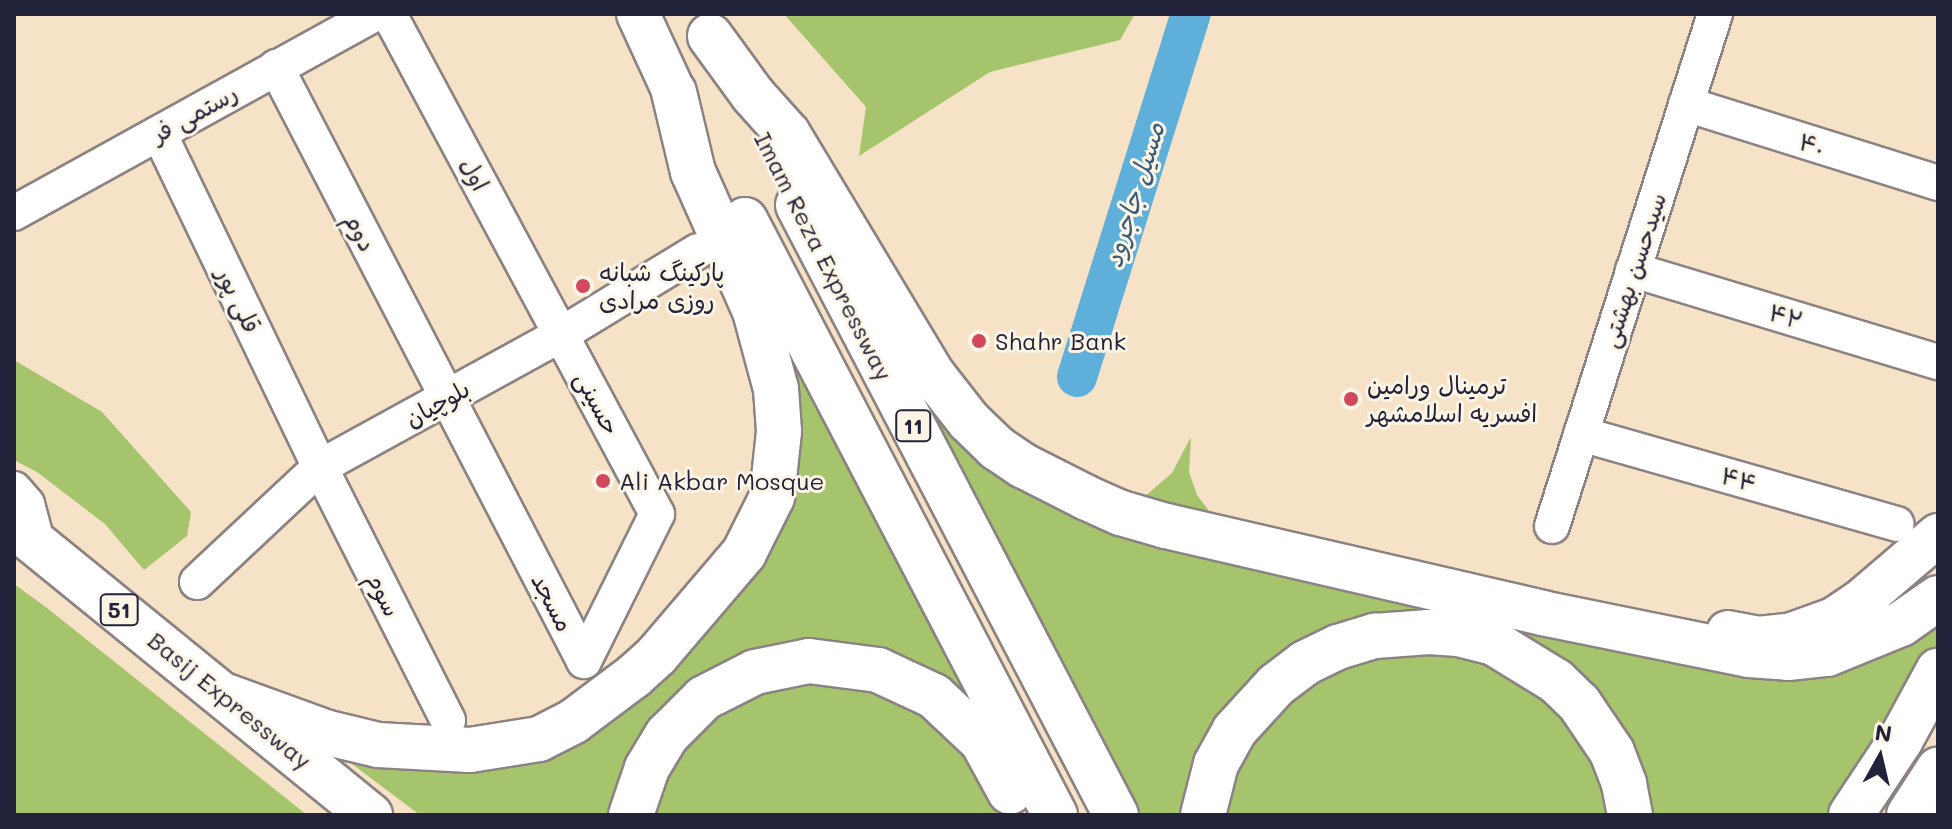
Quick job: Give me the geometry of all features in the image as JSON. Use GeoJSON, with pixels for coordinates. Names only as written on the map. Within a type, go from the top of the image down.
{"type":"FeatureCollection","features":[{"type":"Feature","properties":{"kind":"highway"},"geometry":{"type":"LineString","coordinates":[[703,25],[753,95],[788,134],[933,375],[969,421],[997,448],[1054,483],[1121,513],[1696,647],[1788,658],[1827,654],[1856,645],[1901,624],[1938,598]]}},
{"type":"Feature","properties":{"kind":"highway","name":"Imam Reza Expressway"},"geometry":{"type":"LineString","coordinates":[[703,25],[1116,815]]}},
{"type":"Feature","properties":{"kind":"highway"},"geometry":{"type":"LineString","coordinates":[[223,695],[361,743],[470,750],[539,739],[574,721],[634,676],[657,655],[744,553],[761,524],[775,482],[779,431],[776,389],[755,311],[693,172],[674,92]]}},
{"type":"Feature","properties":{"kind":"highway","name":"11"},"geometry":{"type":"LineString","coordinates":[[674,92],[701,134],[1055,815]]}},
{"type":"Feature","properties":{"kind":"highway","name":"Basij Expressway"},"geometry":{"type":"LineString","coordinates":[[26,536],[366,809]]}},
{"type":"Feature","properties":{"kind":"highway"},"geometry":{"type":"LineString","coordinates":[[1203,815],[1216,764],[1234,731],[1276,685],[1305,663],[1338,647],[1375,636],[1429,632],[1458,634],[1494,643],[1556,681],[1579,703],[1612,752],[1624,784],[1630,815]]}},
{"type":"Feature","properties":{"kind":"highway"},"geometry":{"type":"LineString","coordinates":[[631,815],[647,768],[667,735],[704,698],[755,672],[809,661],[878,670],[934,696],[982,741],[1022,815]]}},
{"type":"Feature","properties":{"kind":"highway"},"geometry":{"type":"LineString","coordinates":[[1851,815],[1900,741],[1938,671]]}},
{"type":"Feature","properties":{"kind":"highway"},"geometry":{"type":"LineString","coordinates":[[1909,815],[1938,770]]}},
{"type":"Feature","properties":{"kind":"main road"},"geometry":{"type":"LineString","coordinates":[[638,14],[674,92]]}},
{"type":"Feature","properties":{"kind":"main road"},"geometry":{"type":"LineString","coordinates":[[1542,613],[1608,605],[1758,638],[1789,635],[1834,619],[1862,600],[1938,535]]}},
{"type":"Feature","properties":{"kind":"street","name":"رستمی فر"},"geometry":{"type":"LineString","coordinates":[[14,213],[375,14]]}},
{"type":"Feature","properties":{"kind":"street","name":"اول"},"geometry":{"type":"LineString","coordinates":[[389,14],[562,334]]}},
{"type":"Feature","properties":{"kind":"street","name":"سیدحسن بهشتی"},"geometry":{"type":"LineString","coordinates":[[1552,526],[1715,14]]}},
{"type":"Feature","properties":{"kind":"street","name":"دوم"},"geometry":{"type":"LineString","coordinates":[[276,67],[446,398]]}},
{"type":"Feature","properties":{"kind":"street","name":"۴۰"},"geometry":{"type":"LineString","coordinates":[[1686,104],[1938,183]]}},
{"type":"Feature","properties":{"kind":"street","name":"قلی پور"},"geometry":{"type":"LineString","coordinates":[[159,133],[320,467]]}},
{"type":"Feature","properties":{"kind":"street","name":"بلوچیان"},"geometry":{"type":"LineString","coordinates":[[197,582],[320,467],[562,334],[698,251]]}},
{"type":"Feature","properties":{"kind":"street","name":"۴۲"},"geometry":{"type":"LineString","coordinates":[[1633,270],[1938,362]]}},
{"type":"Feature","properties":{"kind":"street","name":"حسینی"},"geometry":{"type":"LineString","coordinates":[[562,334],[657,514]]}},
{"type":"Feature","properties":{"kind":"street","name":"مسجد"},"geometry":{"type":"LineString","coordinates":[[446,398],[584,661],[657,514]]}},
{"type":"Feature","properties":{"kind":"street","name":"۴۴"},"geometry":{"type":"LineString","coordinates":[[1581,434],[1896,524]]}},
{"type":"Feature","properties":{"kind":"street","name":"سوم"},"geometry":{"type":"LineString","coordinates":[[320,467],[448,720]]}},
{"type":"Feature","properties":{"kind":"street"},"geometry":{"type":"LineString","coordinates":[[14,489],[27,504],[26,536]]}},
{"type":"Feature","properties":{"kind":"green space"},"geometry":{"type":"Polygon","coordinates":[[[784,14],[1135,14],[1120,40],[990,72],[859,156],[866,107],[784,14]]]}},
{"type":"Feature","properties":{"kind":"green space"},"geometry":{"type":"Polygon","coordinates":[[[752,265],[1035,815],[978,725],[765,658],[617,815],[420,815],[320,740],[501,761],[765,545],[752,265]]]}},
{"type":"Feature","properties":{"kind":"green space"},"geometry":{"type":"Polygon","coordinates":[[[880,310],[989,456],[1731,665],[1938,613],[1938,644],[1913,695],[1840,815],[1640,815],[1569,680],[1344,632],[1190,815],[1139,815],[984,523],[880,310]]]}},
{"type":"Feature","properties":{"kind":"green space"},"geometry":{"type":"Polygon","coordinates":[[[14,360],[102,412],[191,512],[187,536],[144,570],[105,524],[37,472],[14,460],[14,360]]]}},
{"type":"Feature","properties":{"kind":"green space"},"geometry":{"type":"Polygon","coordinates":[[[1191,437],[1189,472],[1197,495],[1213,516],[1143,498],[1172,473],[1191,437]]]}},
{"type":"Feature","properties":{"kind":"green space"},"geometry":{"type":"Polygon","coordinates":[[[14,584],[47,608],[307,815],[14,815],[14,584]]]}},
{"type":"Feature","properties":{"kind":"green space"},"geometry":{"type":"Polygon","coordinates":[[[1467,648],[1567,707],[1619,815],[1214,815],[1248,733],[1340,657],[1467,648]]]}},
{"type":"Feature","properties":{"kind":"green space"},"geometry":{"type":"Polygon","coordinates":[[[786,675],[915,696],[990,779],[1010,815],[639,815],[680,737],[786,675]]]}},
{"type":"Feature","properties":{"kind":"waterway","name":"مسیل جاجرود"},"geometry":{"type":"LineString","coordinates":[[1077,377],[1191,14]]}},
{"type":"Feature","properties":{"kind":"place","name":"پارکینگ شبانه روزی مرادی"},"geometry":{"type":"Point","coordinates":[583,286]}},
{"type":"Feature","properties":{"kind":"place","name":"Shahr Bank"},"geometry":{"type":"Point","coordinates":[979,341]}},
{"type":"Feature","properties":{"kind":"place","name":"ترمینال ورامین افسریه اسلامشهر"},"geometry":{"type":"Point","coordinates":[1351,399]}},
{"type":"Feature","properties":{"kind":"place","name":"Ali Akbar Mosque"},"geometry":{"type":"Point","coordinates":[603,481]}}]}
